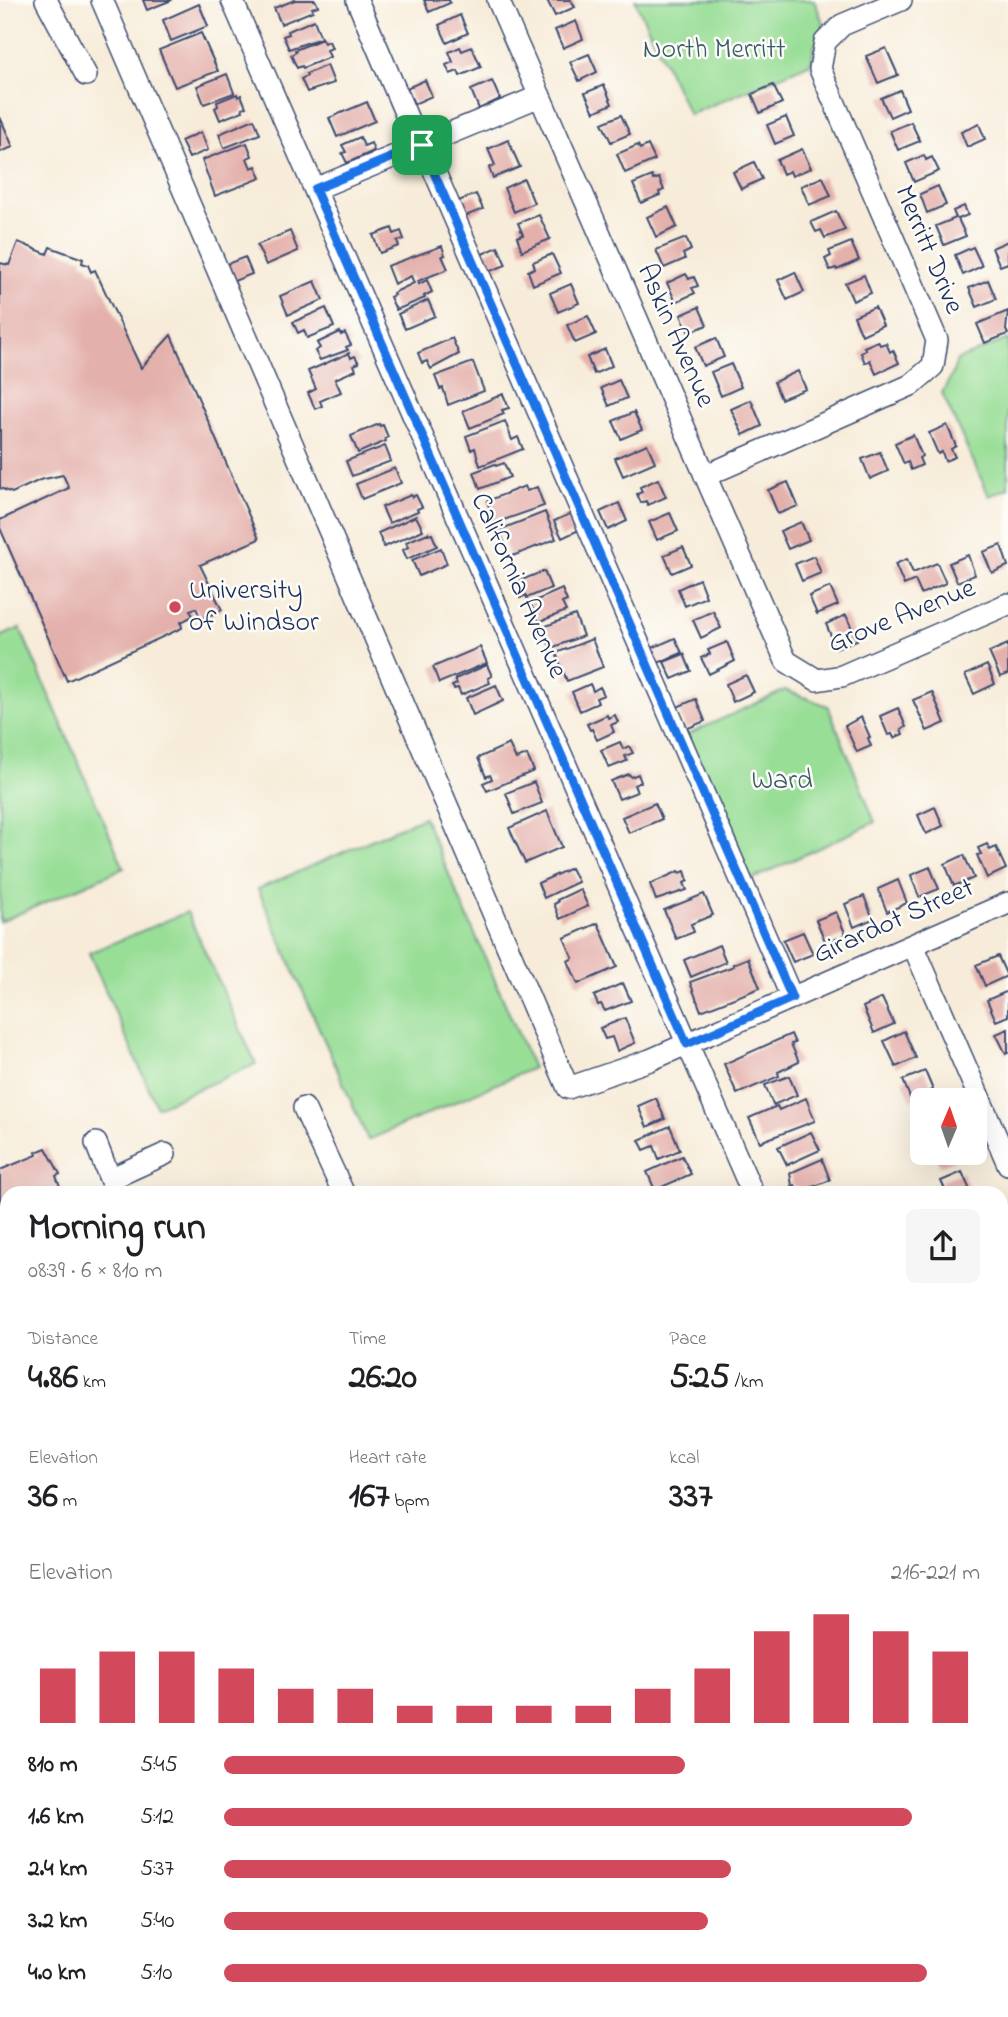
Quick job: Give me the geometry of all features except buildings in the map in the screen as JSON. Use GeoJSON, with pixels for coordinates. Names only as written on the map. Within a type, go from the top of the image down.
{"type":"FeatureCollection","features":[{"type":"Feature","properties":{"kind":"street"},"geometry":{"type":"LineString","coordinates":[[46,0],[86,75]]}},
{"type":"Feature","properties":{"kind":"street","name":"Girardot Street"},"geometry":{"type":"LineString","coordinates":[[102,0],[568,1088],[650,1060],[1008,903]]}},
{"type":"Feature","properties":{"kind":"street","name":"California Avenue"},"geometry":{"type":"LineString","coordinates":[[232,0],[749,1186]]}},
{"type":"Feature","properties":{"kind":"street"},"geometry":{"type":"LineString","coordinates":[[357,0],[792,998]]}},
{"type":"Feature","properties":{"kind":"street","name":"Askin Avenue"},"geometry":{"type":"LineString","coordinates":[[498,0],[786,661],[817,681]]}},
{"type":"Feature","properties":{"kind":"street","name":"Merritt Drive"},"geometry":{"type":"LineString","coordinates":[[705,476],[911,386],[933,366],[937,340],[820,69],[825,41],[842,25],[901,0]]}},
{"type":"Feature","properties":{"kind":"street"},"geometry":{"type":"LineString","coordinates":[[315,189],[540,96]]}},
{"type":"Feature","properties":{"kind":"street","name":"Grove Avenue"},"geometry":{"type":"LineString","coordinates":[[817,681],[842,676],[1008,604]]}},
{"type":"Feature","properties":{"kind":"street"},"geometry":{"type":"LineString","coordinates":[[913,945],[1008,1164]]}},
{"type":"Feature","properties":{"kind":"street"},"geometry":{"type":"LineString","coordinates":[[304,1108],[340,1186]]}},
{"type":"Feature","properties":{"kind":"street"},"geometry":{"type":"LineString","coordinates":[[96,1143],[113,1186],[165,1154]]}},
{"type":"Feature","properties":{"kind":"green space","name":"North Merritt"},"geometry":{"type":"Polygon","coordinates":[[[635,0],[814,0],[825,27],[814,47],[811,63],[689,115],[635,0]]]}},
{"type":"Feature","properties":{"kind":"green space"},"geometry":{"type":"Polygon","coordinates":[[[1008,339],[1008,488],[989,496],[942,393],[957,360],[1008,339]]]}},
{"type":"Feature","properties":{"kind":"green space"},"geometry":{"type":"Polygon","coordinates":[[[20,628],[124,868],[0,922],[0,637],[20,628]]]}},
{"type":"Feature","properties":{"kind":"green space","name":"Ward"},"geometry":{"type":"Polygon","coordinates":[[[785,690],[828,706],[875,822],[748,881],[687,735],[785,690]]]}},
{"type":"Feature","properties":{"kind":"green space"},"geometry":{"type":"Polygon","coordinates":[[[424,817],[533,1068],[368,1140],[258,889],[424,817]]]}},
{"type":"Feature","properties":{"kind":"green space"},"geometry":{"type":"Polygon","coordinates":[[[187,912],[256,1064],[157,1107],[89,953],[187,912]]]}},
{"type":"Feature","properties":{"kind":"place","name":"University of Windsor"},"geometry":{"type":"Point","coordinates":[175,607]}},
{"type":"Feature","properties":{"kind":"route"},"geometry":{"type":"LineString","coordinates":[[422,145],[792,998],[687,1044],[315,189],[422,145]]}}]}
